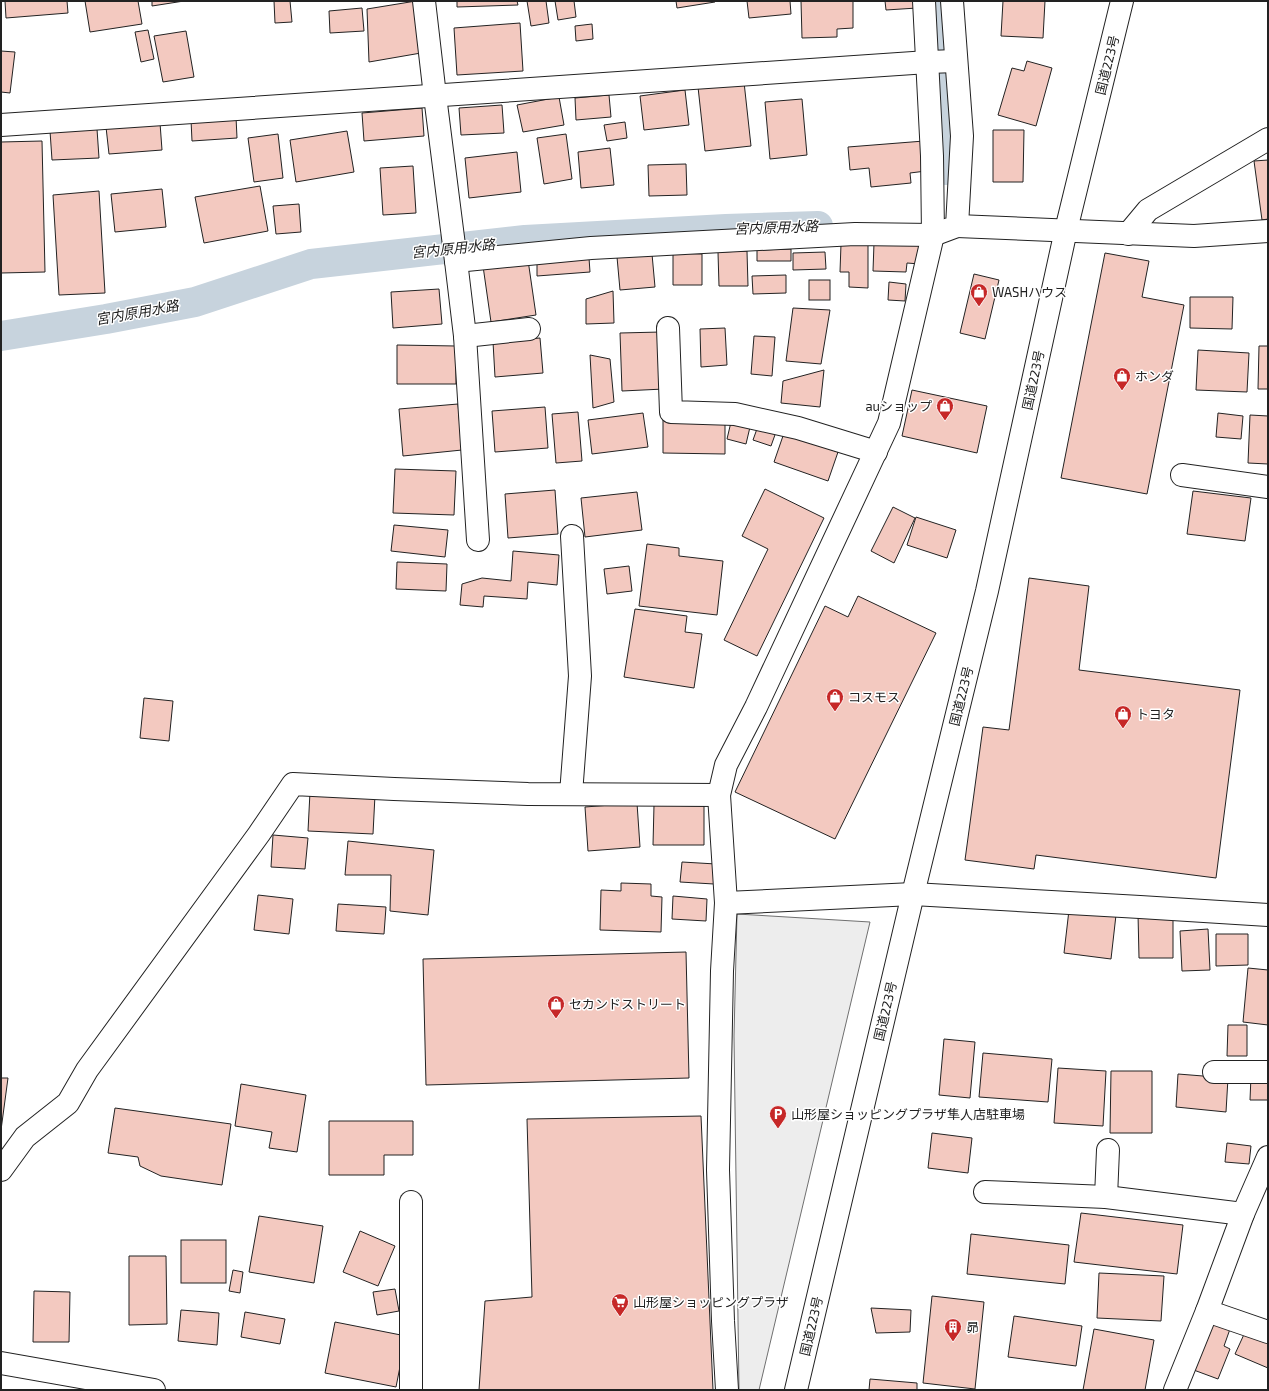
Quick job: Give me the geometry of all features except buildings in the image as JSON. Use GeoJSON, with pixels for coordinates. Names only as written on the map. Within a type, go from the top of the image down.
{"type":"FeatureCollection","features":[{"type":"Feature","properties":{"kind":"main road"},"geometry":{"type":"LineString","coordinates":[[424,1],[465,336],[478,540]]}},
{"type":"Feature","properties":{"kind":"main road"},"geometry":{"type":"LineString","coordinates":[[727,1390],[718,1170],[722,971],[726,903],[719,795],[726,765],[756,707],[889,423],[933,234],[932,156],[924,1]]}},
{"type":"Feature","properties":{"kind":"main road"},"geometry":{"type":"LineString","coordinates":[[952,1],[962,136],[957,226]]}},
{"type":"Feature","properties":{"kind":"main road","name":"国道223号"},"geometry":{"type":"LineString","coordinates":[[796,1390],[913,894],[987,591],[1066,230],[1122,1]]}},
{"type":"Feature","properties":{"kind":"main road"},"geometry":{"type":"LineString","coordinates":[[1,125],[956,61]]}},
{"type":"Feature","properties":{"kind":"main road"},"geometry":{"type":"LineString","coordinates":[[1128,234],[1148,210],[1268,138]]}},
{"type":"Feature","properties":{"kind":"main road"},"geometry":{"type":"LineString","coordinates":[[456,261],[606,247],[855,234],[933,234],[957,226],[1194,236],[1268,231]]}},
{"type":"Feature","properties":{"kind":"main road"},"geometry":{"type":"LineString","coordinates":[[668,328],[671,412],[735,414],[798,428],[876,452]]}},
{"type":"Feature","properties":{"kind":"main road"},"geometry":{"type":"LineString","coordinates":[[465,336],[529,329]]}},
{"type":"Feature","properties":{"kind":"main road"},"geometry":{"type":"LineString","coordinates":[[1182,475],[1268,487]]}},
{"type":"Feature","properties":{"kind":"main road"},"geometry":{"type":"LineString","coordinates":[[571,794],[580,676],[572,536]]}},
{"type":"Feature","properties":{"kind":"main road"},"geometry":{"type":"LineString","coordinates":[[1,1170],[25,1137],[68,1103],[87,1070],[259,834],[293,784],[410,790],[571,794],[719,795]]}},
{"type":"Feature","properties":{"kind":"main road"},"geometry":{"type":"LineString","coordinates":[[726,903],[913,894],[1268,915]]}},
{"type":"Feature","properties":{"kind":"main road"},"geometry":{"type":"LineString","coordinates":[[1214,1072],[1268,1072]]}},
{"type":"Feature","properties":{"kind":"main road"},"geometry":{"type":"LineString","coordinates":[[1106,1197],[1108,1150]]}},
{"type":"Feature","properties":{"kind":"main road"},"geometry":{"type":"LineString","coordinates":[[1175,1390],[1207,1311],[1243,1214],[1268,1158]]}},
{"type":"Feature","properties":{"kind":"main road"},"geometry":{"type":"LineString","coordinates":[[985,1192],[1106,1197],[1243,1214]]}},
{"type":"Feature","properties":{"kind":"main road"},"geometry":{"type":"LineString","coordinates":[[411,1202],[411,1390]]}},
{"type":"Feature","properties":{"kind":"main road"},"geometry":{"type":"LineString","coordinates":[[1207,1311],[1268,1332]]}},
{"type":"Feature","properties":{"kind":"main road"},"geometry":{"type":"LineString","coordinates":[[1,1364],[154,1390]]}},
{"type":"Feature","properties":{"kind":"shaded area","name":"山形屋ショッピングプラザ隼人店駐車場"},"geometry":{"type":"Polygon","coordinates":[[[737,914],[870,922],[759,1390],[739,1390],[734,1036],[737,914]]]}},
{"type":"Feature","properties":{"kind":"waterway","name":"宮内原用水路"},"geometry":{"type":"LineString","coordinates":[[938,1],[941,32],[942,93],[946,170]]}},
{"type":"Feature","properties":{"kind":"waterway","name":"宮内原用水路"},"geometry":{"type":"LineString","coordinates":[[1,336],[106,319],[195,302],[311,264],[525,240],[726,229],[818,226]]}},
{"type":"Feature","properties":{"kind":"place","name":"WASHハウス"},"geometry":{"type":"Point","coordinates":[979,307]}},
{"type":"Feature","properties":{"kind":"place","name":"ホンダ"},"geometry":{"type":"Point","coordinates":[1122,391]}},
{"type":"Feature","properties":{"kind":"place","name":"auショップ"},"geometry":{"type":"Point","coordinates":[945,421]}},
{"type":"Feature","properties":{"kind":"place","name":"コスモス"},"geometry":{"type":"Point","coordinates":[835,712]}},
{"type":"Feature","properties":{"kind":"place","name":"トヨタ"},"geometry":{"type":"Point","coordinates":[1123,729]}},
{"type":"Feature","properties":{"kind":"place","name":"セカンドストリート"},"geometry":{"type":"Point","coordinates":[556,1019]}},
{"type":"Feature","properties":{"kind":"place","name":"山形屋ショッピングプラザ隼人店駐車場"},"geometry":{"type":"Point","coordinates":[778,1129]}},
{"type":"Feature","properties":{"kind":"place","name":"山形屋ショッピングプラザ"},"geometry":{"type":"Point","coordinates":[620,1317]}},
{"type":"Feature","properties":{"kind":"place","name":"昴"},"geometry":{"type":"Point","coordinates":[953,1342]}}]}
